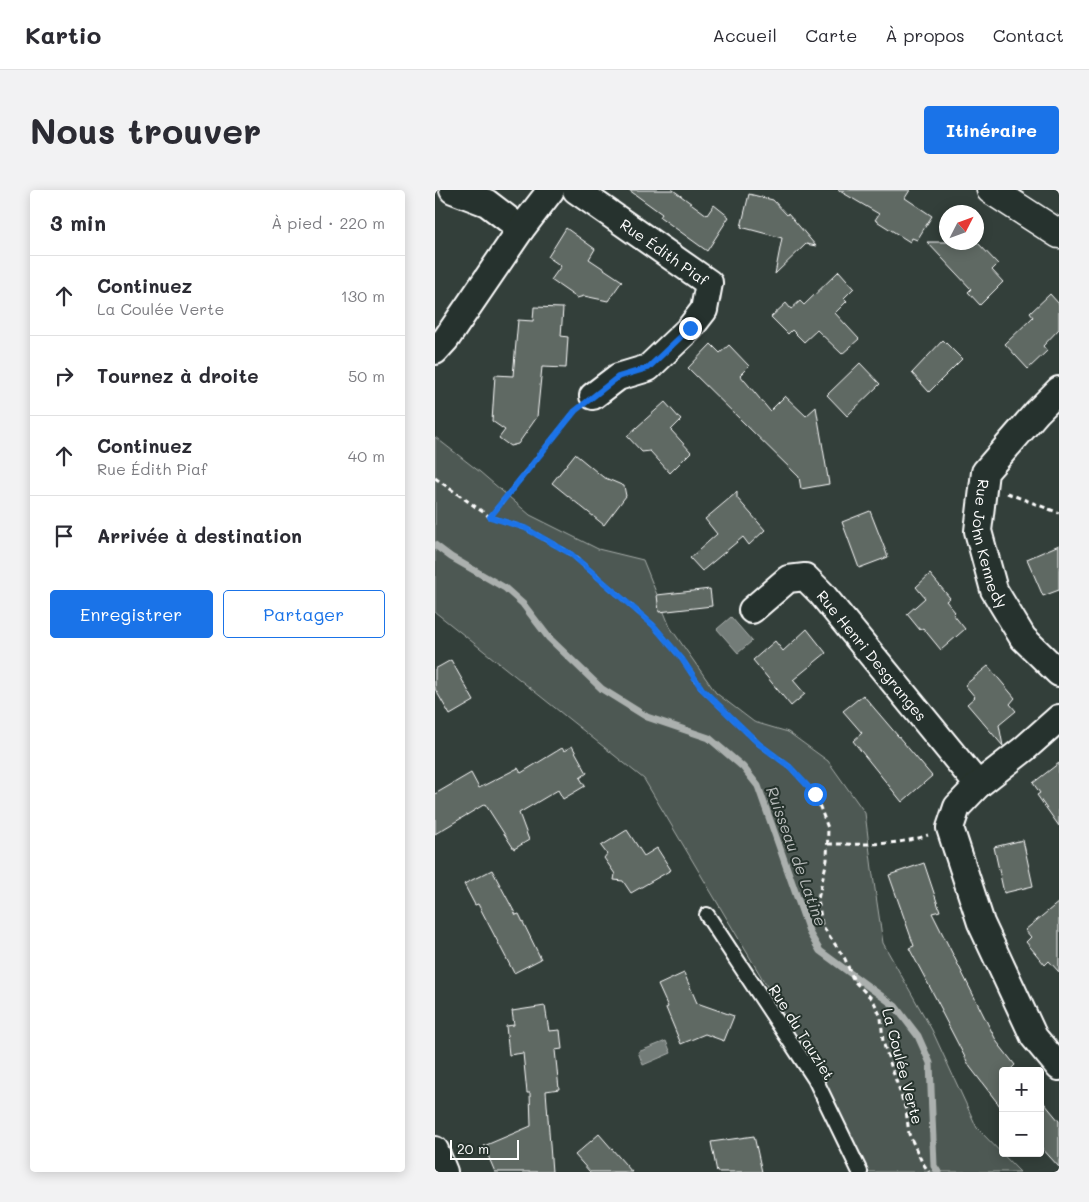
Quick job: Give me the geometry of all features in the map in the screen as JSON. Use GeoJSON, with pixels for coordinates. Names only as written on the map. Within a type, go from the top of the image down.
{"type":"FeatureCollection","features":[{"type":"Feature","properties":{"kind":"street"},"geometry":{"type":"LineString","coordinates":[[453,190],[487,203],[521,229]]}},
{"type":"Feature","properties":{"kind":"street"},"geometry":{"type":"LineString","coordinates":[[435,351],[461,317],[521,229],[551,190]]}},
{"type":"Feature","properties":{"kind":"street","name":"Rue Édith Piaf"},"geometry":{"type":"LineString","coordinates":[[576,190],[709,284],[704,310],[690,328],[648,368],[618,377],[593,396]]}},
{"type":"Feature","properties":{"kind":"street"},"geometry":{"type":"LineString","coordinates":[[991,190],[1059,234]]}},
{"type":"Feature","properties":{"kind":"street","name":"Rue John Kennedy"},"geometry":{"type":"LineString","coordinates":[[1059,390],[1037,412],[985,472],[978,531],[994,590],[1023,638],[1059,673]]}},
{"type":"Feature","properties":{"kind":"street","name":"Rue Henri Desgranges"},"geometry":{"type":"LineString","coordinates":[[752,610],[788,579],[805,578],[821,593],[979,784]]}},
{"type":"Feature","properties":{"kind":"street"},"geometry":{"type":"LineString","coordinates":[[1059,718],[979,784],[957,807],[950,828],[981,924],[1033,1037],[1059,1067]]}},
{"type":"Feature","properties":{"kind":"street"},"geometry":{"type":"LineString","coordinates":[[435,1150],[444,1172]]}},
{"type":"Feature","properties":{"kind":"lane","name":"Rue du Tauziet"},"geometry":{"type":"LineString","coordinates":[[707,915],[815,1079],[860,1172]]}},
{"type":"Feature","properties":{"kind":"path"},"geometry":{"type":"LineString","coordinates":[[490,517],[575,411],[593,396]]}},
{"type":"Feature","properties":{"kind":"path","name":"La Coulée Verte"},"geometry":{"type":"LineString","coordinates":[[435,478],[490,517],[525,528],[571,554],[653,625],[682,659],[702,689],[759,744],[790,767],[815,794],[828,828],[827,860],[818,899],[822,925],[845,959],[854,981],[873,1000],[881,1017],[883,1042],[906,1110],[909,1134],[922,1162],[929,1172]]}},
{"type":"Feature","properties":{"kind":"path"},"geometry":{"type":"LineString","coordinates":[[983,483],[1059,513]]}},
{"type":"Feature","properties":{"kind":"path"},"geometry":{"type":"LineString","coordinates":[[827,844],[876,844],[918,839],[950,828]]}},
{"type":"Feature","properties":{"kind":"shaded area"},"geometry":{"type":"Polygon","coordinates":[[[435,437],[480,472],[530,515],[598,549],[643,560],[670,627],[716,693],[754,722],[788,732],[828,761],[865,813],[883,943],[932,1030],[977,1128],[999,1151],[999,1157],[1005,1157],[1020,1172],[866,1172],[829,1091],[644,779],[435,612],[435,437]]]}},
{"type":"Feature","properties":{"kind":"shaded area"},"geometry":{"type":"Polygon","coordinates":[[[731,617],[752,641],[738,653],[717,629],[731,617]]]}},
{"type":"Feature","properties":{"kind":"shaded area"},"geometry":{"type":"Polygon","coordinates":[[[666,1041],[671,1053],[643,1065],[638,1052],[666,1041]]]}},
{"type":"Feature","properties":{"kind":"building"},"geometry":{"type":"Polygon","coordinates":[[[629,190],[673,190],[707,215],[714,205],[729,217],[707,251],[660,217],[662,214],[629,190]]]}},
{"type":"Feature","properties":{"kind":"building"},"geometry":{"type":"Polygon","coordinates":[[[838,190],[910,190],[905,198],[932,216],[917,240],[912,238],[910,242],[875,220],[879,214],[838,190]]]}},
{"type":"Feature","properties":{"kind":"building"},"geometry":{"type":"Polygon","coordinates":[[[749,194],[773,200],[787,215],[788,213],[816,246],[806,244],[775,274],[782,238],[741,227],[749,194]]]}},
{"type":"Feature","properties":{"kind":"building"},"geometry":{"type":"Polygon","coordinates":[[[566,228],[595,249],[589,259],[622,281],[608,301],[584,296],[577,298],[551,280],[561,266],[548,257],[566,228]]]}},
{"type":"Feature","properties":{"kind":"building"},"geometry":{"type":"Polygon","coordinates":[[[927,242],[939,242],[939,250],[984,249],[998,264],[992,270],[1003,282],[980,305],[968,292],[971,289],[927,242]]]}},
{"type":"Feature","properties":{"kind":"building"},"geometry":{"type":"Polygon","coordinates":[[[839,271],[854,288],[844,298],[847,301],[835,313],[859,339],[842,354],[817,330],[804,342],[792,330],[788,334],[771,317],[786,303],[791,309],[800,301],[804,305],[839,271]]]}},
{"type":"Feature","properties":{"kind":"building"},"geometry":{"type":"Polygon","coordinates":[[[1050,294],[1059,304],[1059,329],[1043,346],[1047,351],[1028,369],[1005,344],[1033,317],[1030,313],[1050,294]]]}},
{"type":"Feature","properties":{"kind":"building"},"geometry":{"type":"Polygon","coordinates":[[[534,307],[563,308],[561,336],[568,337],[566,368],[542,367],[537,417],[518,444],[510,446],[499,438],[505,430],[492,421],[495,375],[513,376],[518,320],[533,321],[534,307]]]}},
{"type":"Feature","properties":{"kind":"building"},"geometry":{"type":"Polygon","coordinates":[[[943,340],[962,359],[929,392],[912,373],[943,340]]]}},
{"type":"Feature","properties":{"kind":"building"},"geometry":{"type":"Polygon","coordinates":[[[711,344],[720,353],[729,345],[749,366],[740,375],[770,411],[785,396],[806,416],[816,407],[829,484],[801,489],[799,477],[688,368],[711,344]]]}},
{"type":"Feature","properties":{"kind":"building"},"geometry":{"type":"Polygon","coordinates":[[[860,363],[880,384],[847,416],[827,395],[860,363]]]}},
{"type":"Feature","properties":{"kind":"building"},"geometry":{"type":"Polygon","coordinates":[[[665,402],[681,420],[671,430],[691,452],[670,473],[650,451],[642,452],[627,436],[665,402]]]}},
{"type":"Feature","properties":{"kind":"building"},"geometry":{"type":"Polygon","coordinates":[[[575,454],[603,477],[624,486],[626,496],[604,525],[552,483],[575,454]]]}},
{"type":"Feature","properties":{"kind":"building"},"geometry":{"type":"Polygon","coordinates":[[[737,492],[737,498],[765,530],[749,545],[743,537],[702,571],[690,558],[717,534],[705,519],[737,492]]]}},
{"type":"Feature","properties":{"kind":"building"},"geometry":{"type":"Polygon","coordinates":[[[870,511],[888,557],[859,568],[842,522],[870,511]]]}},
{"type":"Feature","properties":{"kind":"building"},"geometry":{"type":"Polygon","coordinates":[[[1059,545],[1059,590],[1043,596],[1027,559],[1059,545]]]}},
{"type":"Feature","properties":{"kind":"building"},"geometry":{"type":"Polygon","coordinates":[[[930,574],[950,598],[946,601],[955,612],[953,614],[965,629],[941,650],[923,628],[920,630],[907,614],[925,598],[916,587],[930,574]]]}},
{"type":"Feature","properties":{"kind":"building"},"geometry":{"type":"Polygon","coordinates":[[[710,589],[712,606],[659,612],[657,595],[710,589]]]}},
{"type":"Feature","properties":{"kind":"building"},"geometry":{"type":"Polygon","coordinates":[[[807,629],[826,653],[793,680],[805,694],[791,706],[753,660],[775,641],[783,651],[807,629]]]}},
{"type":"Feature","properties":{"kind":"building"},"geometry":{"type":"Polygon","coordinates":[[[451,660],[474,701],[450,715],[435,689],[435,669],[451,660]]]}},
{"type":"Feature","properties":{"kind":"building"},"geometry":{"type":"Polygon","coordinates":[[[988,666],[1015,698],[1010,704],[1016,711],[999,725],[1003,746],[967,704],[975,697],[965,685],[988,666]]]}},
{"type":"Feature","properties":{"kind":"building"},"geometry":{"type":"Polygon","coordinates":[[[863,695],[932,776],[902,802],[853,741],[862,733],[843,711],[863,695]]]}},
{"type":"Feature","properties":{"kind":"building"},"geometry":{"type":"Polygon","coordinates":[[[572,746],[587,773],[580,778],[585,786],[563,799],[558,790],[519,813],[529,840],[514,849],[485,804],[435,834],[435,794],[471,773],[479,788],[518,768],[521,773],[562,748],[564,751],[572,746]]]}},
{"type":"Feature","properties":{"kind":"building"},"geometry":{"type":"Polygon","coordinates":[[[1059,763],[1059,826],[1037,795],[1040,793],[1033,783],[1059,763]]]}},
{"type":"Feature","properties":{"kind":"building"},"geometry":{"type":"Polygon","coordinates":[[[627,830],[644,856],[657,848],[671,870],[631,893],[623,881],[614,880],[615,874],[604,858],[607,854],[601,846],[627,830]]]}},
{"type":"Feature","properties":{"kind":"building"},"geometry":{"type":"Polygon","coordinates":[[[1023,840],[1033,886],[1004,893],[994,847],[1023,840]]]}},
{"type":"Feature","properties":{"kind":"building"},"geometry":{"type":"Polygon","coordinates":[[[924,863],[940,911],[932,913],[997,1042],[1015,1065],[1013,1067],[999,1067],[999,1105],[970,1067],[909,948],[914,946],[889,875],[924,863]]]}},
{"type":"Feature","properties":{"kind":"building"},"geometry":{"type":"Polygon","coordinates":[[[492,870],[516,915],[519,914],[541,959],[514,973],[478,904],[475,905],[464,884],[492,870]]]}},
{"type":"Feature","properties":{"kind":"building"},"geometry":{"type":"Polygon","coordinates":[[[1059,902],[1059,972],[1049,961],[1045,965],[1026,942],[1031,937],[1025,930],[1059,902]]]}},
{"type":"Feature","properties":{"kind":"building"},"geometry":{"type":"Polygon","coordinates":[[[684,973],[697,1003],[734,1016],[724,1041],[705,1034],[681,1044],[658,985],[684,973]]]}},
{"type":"Feature","properties":{"kind":"building"},"geometry":{"type":"Polygon","coordinates":[[[545,1006],[549,1031],[560,1030],[562,1049],[555,1050],[559,1089],[546,1091],[552,1172],[495,1172],[484,1146],[531,1126],[530,1093],[527,1093],[523,1053],[509,1055],[506,1026],[514,1025],[512,1011],[545,1006]]]}},
{"type":"Feature","properties":{"kind":"building"},"geometry":{"type":"Polygon","coordinates":[[[1044,1103],[1059,1121],[1059,1167],[1044,1150],[1044,1103]]]}},
{"type":"Feature","properties":{"kind":"building"},"geometry":{"type":"Polygon","coordinates":[[[599,1134],[632,1172],[590,1172],[575,1155],[599,1134]]]}},
{"type":"Feature","properties":{"kind":"building"},"geometry":{"type":"Polygon","coordinates":[[[754,1136],[762,1172],[717,1172],[711,1142],[754,1136]]]}},
{"type":"Feature","properties":{"kind":"waterway","name":"Ruisseau de Latine"},"geometry":{"type":"LineString","coordinates":[[435,545],[451,557],[505,588],[523,604],[549,638],[602,689],[647,717],[709,738],[743,767],[758,786],[810,934],[820,951],[895,1006],[918,1036],[930,1063],[934,1166],[938,1172]]}},
{"type":"Feature","properties":{"kind":"route"},"geometry":{"type":"LineString","coordinates":[[690,328],[648,368],[618,377],[575,411],[490,517],[525,528],[571,554],[653,625],[682,659],[702,689],[759,744],[790,767],[815,794]]}}]}
